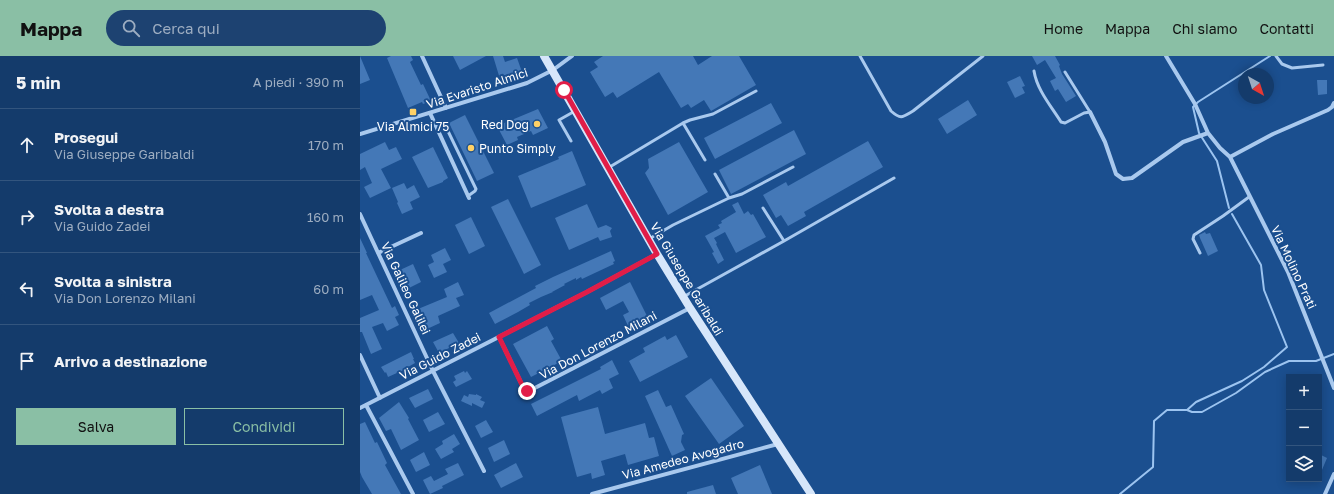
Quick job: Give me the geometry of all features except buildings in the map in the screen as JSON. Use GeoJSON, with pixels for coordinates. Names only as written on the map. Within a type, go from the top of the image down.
{"type":"FeatureCollection","features":[{"type":"Feature","properties":{"kind":"street"},"geometry":{"type":"LineString","coordinates":[[422,56],[446,108]]}},
{"type":"Feature","properties":{"kind":"street","name":"Via Giuseppe Garibaldi"},"geometry":{"type":"LineString","coordinates":[[544,56],[683,297],[811,494]]}},
{"type":"Feature","properties":{"kind":"street","name":"Via Evaristo Almici"},"geometry":{"type":"LineString","coordinates":[[360,134],[430,114],[527,83],[553,70],[572,56]]}},
{"type":"Feature","properties":{"kind":"street","name":"Via Molino Prati"},"geometry":{"type":"LineString","coordinates":[[1166,56],[1195,104],[1208,132],[1220,148],[1230,157],[1288,272],[1334,388]]}},
{"type":"Feature","properties":{"kind":"street"},"geometry":{"type":"LineString","coordinates":[[1230,157],[1273,134],[1328,110],[1334,103]]}},
{"type":"Feature","properties":{"kind":"street"},"geometry":{"type":"LineString","coordinates":[[1090,112],[1105,142],[1116,174],[1123,179],[1132,178],[1183,142],[1208,132]]}},
{"type":"Feature","properties":{"kind":"street"},"geometry":{"type":"LineString","coordinates":[[430,114],[468,197]]}},
{"type":"Feature","properties":{"kind":"street","name":"Via Galileo Galilei"},"geometry":{"type":"LineString","coordinates":[[360,214],[433,371],[484,471]]}},
{"type":"Feature","properties":{"kind":"street"},"geometry":{"type":"LineString","coordinates":[[378,253],[421,232]]}},
{"type":"Feature","properties":{"kind":"street","name":"Via Guido Zadei"},"geometry":{"type":"LineString","coordinates":[[360,408],[587,292],[657,254]]}},
{"type":"Feature","properties":{"kind":"street","name":"Via Don Lorenzo Milani"},"geometry":{"type":"LineString","coordinates":[[499,337],[524,389],[529,391],[690,308]]}},
{"type":"Feature","properties":{"kind":"street"},"geometry":{"type":"LineString","coordinates":[[360,355],[380,398]]}},
{"type":"Feature","properties":{"kind":"street"},"geometry":{"type":"LineString","coordinates":[[366,405],[413,494]]}},
{"type":"Feature","properties":{"kind":"street","name":"Via Amedeo Avogadro"},"geometry":{"type":"LineString","coordinates":[[592,494],[779,444]]}},
{"type":"Feature","properties":{"kind":"street"},"geometry":{"type":"LineString","coordinates":[[1325,494],[1334,474]]}},
{"type":"Feature","properties":{"kind":"lane"},"geometry":{"type":"LineString","coordinates":[[860,56],[891,111],[900,117],[913,111],[983,56]]}},
{"type":"Feature","properties":{"kind":"lane"},"geometry":{"type":"LineString","coordinates":[[1276,56],[1282,64],[1292,68],[1323,65]]}},
{"type":"Feature","properties":{"kind":"lane"},"geometry":{"type":"LineString","coordinates":[[1034,71],[1041,91],[1061,122],[1065,123],[1084,113],[1090,112],[1065,72]]}},
{"type":"Feature","properties":{"kind":"lane"},"geometry":{"type":"LineString","coordinates":[[608,168],[683,123],[713,114],[756,91]]}},
{"type":"Feature","properties":{"kind":"lane"},"geometry":{"type":"LineString","coordinates":[[571,141],[559,120],[575,111]]}},
{"type":"Feature","properties":{"kind":"lane"},"geometry":{"type":"LineString","coordinates":[[683,123],[705,160]]}},
{"type":"Feature","properties":{"kind":"lane"},"geometry":{"type":"LineString","coordinates":[[436,128],[446,127],[476,189],[468,197]]}},
{"type":"Feature","properties":{"kind":"lane"},"geometry":{"type":"LineString","coordinates":[[649,239],[673,225],[729,198],[742,194],[793,167]]}},
{"type":"Feature","properties":{"kind":"lane"},"geometry":{"type":"LineString","coordinates":[[716,174],[729,198]]}},
{"type":"Feature","properties":{"kind":"lane"},"geometry":{"type":"LineString","coordinates":[[683,297],[894,178]]}},
{"type":"Feature","properties":{"kind":"lane"},"geometry":{"type":"LineString","coordinates":[[1200,253],[1193,239],[1194,235],[1249,197]]}},
{"type":"Feature","properties":{"kind":"lane"},"geometry":{"type":"LineString","coordinates":[[763,208],[784,241]]}},
{"type":"Feature","properties":{"kind":"waterway"},"geometry":{"type":"LineString","coordinates":[[1229,208],[1217,161],[1199,133],[1193,107],[1198,102],[1270,56]]}},
{"type":"Feature","properties":{"kind":"waterway"},"geometry":{"type":"LineString","coordinates":[[1120,494],[1153,467],[1154,421],[1167,410],[1187,410],[1196,402],[1242,381],[1264,367],[1287,347],[1264,290],[1261,265],[1232,214]]}},
{"type":"Feature","properties":{"kind":"waterway"},"geometry":{"type":"LineString","coordinates":[[1187,410],[1192,412],[1202,412],[1236,393],[1265,372],[1289,361],[1316,361],[1334,354]]}},
{"type":"Feature","properties":{"kind":"place","name":"Via Almici 75"},"geometry":{"type":"Point","coordinates":[413,112]}},
{"type":"Feature","properties":{"kind":"place","name":"Red Dog"},"geometry":{"type":"Point","coordinates":[537,124]}},
{"type":"Feature","properties":{"kind":"place","name":"Punto Simply"},"geometry":{"type":"Point","coordinates":[471,148]}},
{"type":"Feature","properties":{"kind":"route"},"geometry":{"type":"LineString","coordinates":[[527,391],[524,389],[499,337],[633,268],[657,254],[564,90]]}}]}
